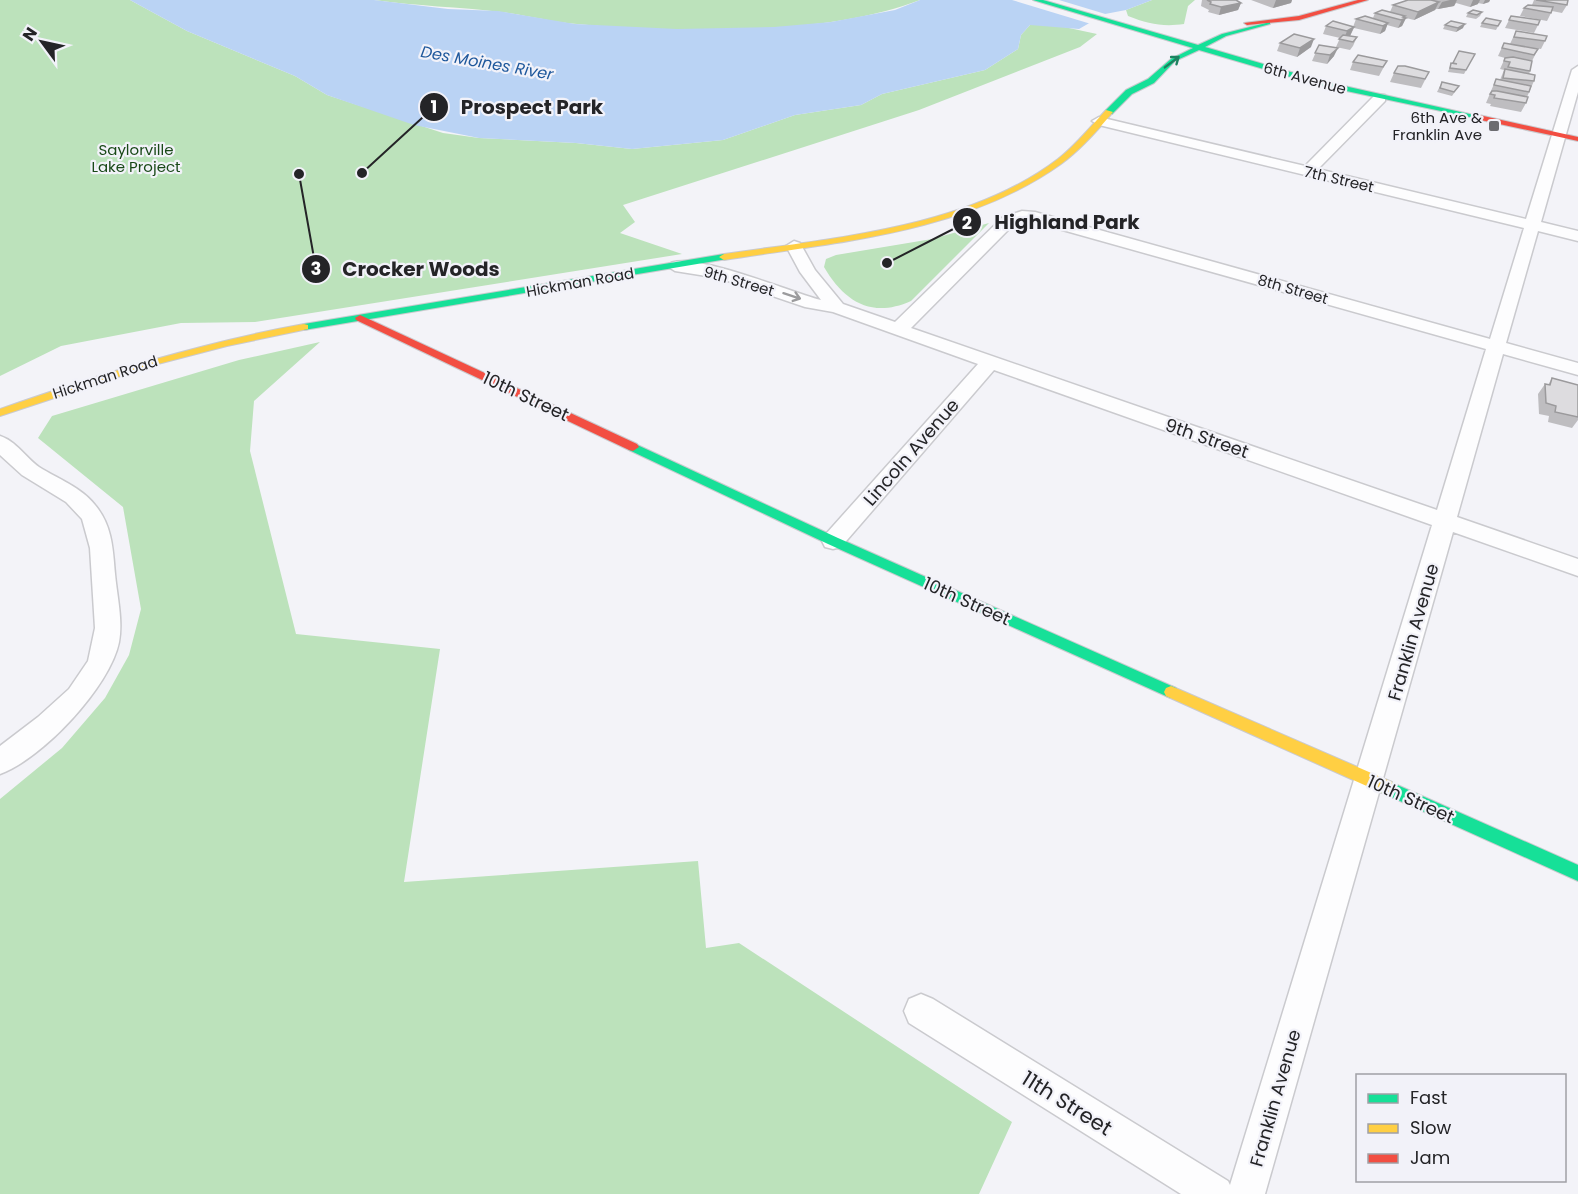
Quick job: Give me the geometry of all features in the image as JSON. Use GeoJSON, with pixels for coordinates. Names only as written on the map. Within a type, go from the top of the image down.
{"type":"FeatureCollection","features":[{"type":"Feature","properties":{"kind":"main road","name":"6th Avenue"},"geometry":{"type":"LineString","coordinates":[[1036,0],[1380,98],[1578,139]]}},
{"type":"Feature","properties":{"kind":"main road"},"geometry":{"type":"LineString","coordinates":[[1160,51],[1178,42],[1228,27],[1319,15],[1365,0]]}},
{"type":"Feature","properties":{"kind":"main road","name":"Hickman Road"},"geometry":{"type":"LineString","coordinates":[[0,413],[80,384],[248,336],[794,246],[916,223],[977,205],[1044,173],[1129,92],[1151,81],[1173,60],[1224,35],[1268,23]]}},
{"type":"Feature","properties":{"kind":"main road"},"geometry":{"type":"LineString","coordinates":[[1129,92],[1125,83],[1134,72]]}},
{"type":"Feature","properties":{"kind":"main road","name":"10th Street"},"geometry":{"type":"LineString","coordinates":[[360,318],[832,541],[1578,873]]}},
{"type":"Feature","properties":{"kind":"street","name":"Franklin Avenue"},"geometry":{"type":"LineString","coordinates":[[1246,1194],[1578,70]]}},
{"type":"Feature","properties":{"kind":"street"},"geometry":{"type":"LineString","coordinates":[[1308,171],[1380,98]]}},
{"type":"Feature","properties":{"kind":"street","name":"7th Street"},"geometry":{"type":"LineString","coordinates":[[1099,121],[1578,236]]}},
{"type":"Feature","properties":{"kind":"street","name":"8th Street"},"geometry":{"type":"LineString","coordinates":[[898,330],[1009,220],[1022,216],[1578,369]]}},
{"type":"Feature","properties":{"kind":"street"},"geometry":{"type":"LineString","coordinates":[[794,246],[808,272],[837,308]]}},
{"type":"Feature","properties":{"kind":"street","name":"9th Street"},"geometry":{"type":"LineString","coordinates":[[675,266],[722,273],[811,303],[837,308],[1578,568]]}},
{"type":"Feature","properties":{"kind":"street","name":"Lincoln Avenue"},"geometry":{"type":"LineString","coordinates":[[832,541],[990,362]]}},
{"type":"Feature","properties":{"kind":"street"},"geometry":{"type":"LineString","coordinates":[[0,443],[33,473],[63,488],[92,517],[101,546],[106,615],[106,644],[97,667],[81,691],[51,722],[0,762]]}},
{"type":"Feature","properties":{"kind":"street","name":"11th Street"},"geometry":{"type":"LineString","coordinates":[[921,1011],[1215,1194]]}},
{"type":"Feature","properties":{"kind":"green space","name":"Saylorville Lake Project"},"geometry":{"type":"Polygon","coordinates":[[[0,0],[130,0],[187,31],[295,76],[327,95],[443,133],[479,138],[576,143],[632,149],[723,140],[795,115],[861,105],[882,94],[985,70],[1018,49],[1021,35],[1030,25],[1055,25],[1097,34],[1080,47],[919,110],[623,205],[635,222],[620,233],[682,254],[255,322],[181,323],[61,346],[0,376],[0,0]]]}},
{"type":"Feature","properties":{"kind":"green space"},"geometry":{"type":"Polygon","coordinates":[[[374,0],[920,0],[882,12],[797,26],[660,30],[577,24],[501,12],[374,0]]]}},
{"type":"Feature","properties":{"kind":"green space"},"geometry":{"type":"Polygon","coordinates":[[[1152,0],[1195,0],[1188,6],[1184,24],[1156,24],[1128,16],[1126,10],[1152,0]]]}},
{"type":"Feature","properties":{"kind":"green space"},"geometry":{"type":"Polygon","coordinates":[[[989,223],[911,301],[897,306],[883,308],[860,304],[840,289],[824,267],[826,259],[836,255],[932,239],[989,223]]]}},
{"type":"Feature","properties":{"kind":"green space"},"geometry":{"type":"Polygon","coordinates":[[[320,342],[254,401],[250,451],[296,634],[440,649],[404,882],[698,861],[706,948],[739,943],[1012,1122],[979,1194],[0,1194],[0,799],[62,748],[105,698],[129,655],[141,609],[123,507],[38,438],[52,416],[239,360],[320,342]]]}},
{"type":"Feature","properties":{"kind":"water","name":"Des Moines River"},"geometry":{"type":"Polygon","coordinates":[[[130,0],[374,0],[448,9],[498,11],[575,24],[677,29],[774,27],[831,22],[895,10],[920,0],[1152,0],[1126,10],[1105,14],[1079,29],[1030,25],[1021,35],[1018,49],[985,70],[882,94],[861,105],[795,115],[723,140],[632,149],[576,143],[479,138],[414,125],[327,95],[295,76],[187,31],[130,0]]]}},
{"type":"Feature","properties":{"kind":"pier"},"geometry":{"type":"Polygon","coordinates":[[[1012,0],[1059,0],[1112,16],[1091,24],[1012,0]]]}},
{"type":"Feature","properties":{"kind":"building"},"geometry":{"type":"Polygon","coordinates":[[[1207,0],[1236,0],[1241,3],[1221,7],[1210,4],[1211,2],[1207,0]]]}},
{"type":"Feature","properties":{"kind":"building"},"geometry":{"type":"Polygon","coordinates":[[[1408,0],[1439,2],[1418,12],[1393,5],[1408,0]]]}},
{"type":"Feature","properties":{"kind":"building"},"geometry":{"type":"Polygon","coordinates":[[[1536,0],[1568,0],[1567,5],[1536,0]]]}},
{"type":"Feature","properties":{"kind":"building"},"geometry":{"type":"Polygon","coordinates":[[[1528,5],[1553,7],[1551,13],[1524,8],[1528,5]]]}},
{"type":"Feature","properties":{"kind":"building"},"geometry":{"type":"Polygon","coordinates":[[[1382,10],[1406,18],[1401,20],[1375,13],[1382,10]]]}},
{"type":"Feature","properties":{"kind":"building"},"geometry":{"type":"Polygon","coordinates":[[[1473,10],[1482,12],[1477,15],[1468,13],[1473,10]]]}},
{"type":"Feature","properties":{"kind":"building"},"geometry":{"type":"Polygon","coordinates":[[[1365,16],[1388,23],[1383,26],[1356,19],[1365,16]]]}},
{"type":"Feature","properties":{"kind":"building"},"geometry":{"type":"Polygon","coordinates":[[[1511,16],[1540,20],[1538,25],[1509,20],[1511,16]]]}},
{"type":"Feature","properties":{"kind":"building"},"geometry":{"type":"Polygon","coordinates":[[[1486,18],[1501,21],[1498,26],[1482,23],[1486,18]]]}},
{"type":"Feature","properties":{"kind":"building"},"geometry":{"type":"Polygon","coordinates":[[[1333,21],[1354,27],[1347,31],[1326,26],[1333,21]]]}},
{"type":"Feature","properties":{"kind":"building"},"geometry":{"type":"Polygon","coordinates":[[[1451,21],[1465,24],[1458,28],[1445,25],[1451,21]]]}},
{"type":"Feature","properties":{"kind":"building"},"geometry":{"type":"Polygon","coordinates":[[[1516,31],[1547,36],[1545,41],[1514,37],[1516,31]]]}},
{"type":"Feature","properties":{"kind":"building"},"geometry":{"type":"Polygon","coordinates":[[[1294,34],[1314,39],[1300,48],[1280,43],[1294,34]]]}},
{"type":"Feature","properties":{"kind":"building"},"geometry":{"type":"Polygon","coordinates":[[[1343,35],[1357,37],[1353,42],[1339,39],[1343,35]]]}},
{"type":"Feature","properties":{"kind":"building"},"geometry":{"type":"Polygon","coordinates":[[[1504,43],[1538,49],[1534,55],[1502,48],[1504,43]]]}},
{"type":"Feature","properties":{"kind":"building"},"geometry":{"type":"Polygon","coordinates":[[[1319,45],[1338,48],[1330,55],[1315,53],[1319,45]]]}},
{"type":"Feature","properties":{"kind":"building"},"geometry":{"type":"Polygon","coordinates":[[[1459,51],[1475,54],[1466,70],[1450,68],[1451,63],[1457,64],[1453,63],[1459,51]]]}},
{"type":"Feature","properties":{"kind":"building"},"geometry":{"type":"Polygon","coordinates":[[[1358,55],[1387,61],[1383,67],[1353,62],[1358,55]]]}},
{"type":"Feature","properties":{"kind":"building"},"geometry":{"type":"Polygon","coordinates":[[[1513,57],[1532,61],[1530,71],[1508,67],[1510,62],[1504,61],[1505,58],[1513,57]]]}},
{"type":"Feature","properties":{"kind":"building"},"geometry":{"type":"Polygon","coordinates":[[[1398,66],[1429,72],[1425,79],[1394,73],[1398,66]]]}},
{"type":"Feature","properties":{"kind":"building"},"geometry":{"type":"Polygon","coordinates":[[[1505,69],[1535,75],[1534,81],[1503,78],[1505,69]]]}},
{"type":"Feature","properties":{"kind":"building"},"geometry":{"type":"Polygon","coordinates":[[[1496,79],[1531,86],[1529,92],[1494,85],[1496,79]]]}},
{"type":"Feature","properties":{"kind":"building"},"geometry":{"type":"Polygon","coordinates":[[[1442,82],[1459,86],[1454,92],[1440,88],[1442,82]]]}},
{"type":"Feature","properties":{"kind":"building"},"geometry":{"type":"Polygon","coordinates":[[[1492,91],[1528,97],[1526,103],[1494,98],[1495,95],[1490,94],[1492,91]]]}},
{"type":"Feature","properties":{"kind":"building"},"geometry":{"type":"Polygon","coordinates":[[[1552,378],[1578,385],[1578,417],[1555,412],[1556,406],[1546,403],[1545,384],[1550,385],[1552,378]]]}},
{"type":"Feature","properties":{"kind":"traffic: fast"},"geometry":{"type":"LineString","coordinates":[[1036,0],[1321,83],[1479,117]]}},
{"type":"Feature","properties":{"kind":"traffic: fast"},"geometry":{"type":"LineString","coordinates":[[1109,112],[1129,92],[1151,81],[1173,60],[1224,35],[1268,23]]}},
{"type":"Feature","properties":{"kind":"traffic: fast"},"geometry":{"type":"LineString","coordinates":[[304,327],[724,257]]}},
{"type":"Feature","properties":{"kind":"traffic: fast"},"geometry":{"type":"LineString","coordinates":[[633,447],[833,541],[1171,692]]}},
{"type":"Feature","properties":{"kind":"traffic: fast"},"geometry":{"type":"LineString","coordinates":[[1386,787],[1578,873]]}},
{"type":"Feature","properties":{"kind":"traffic: slow"},"geometry":{"type":"LineString","coordinates":[[724,257],[899,228],[986,202],[1025,184],[1060,161],[1109,112]]}},
{"type":"Feature","properties":{"kind":"traffic: slow"},"geometry":{"type":"LineString","coordinates":[[0,413],[188,352],[304,327]]}},
{"type":"Feature","properties":{"kind":"traffic: slow"},"geometry":{"type":"LineString","coordinates":[[1171,692],[1386,787]]}},
{"type":"Feature","properties":{"kind":"traffic: jam"},"geometry":{"type":"LineString","coordinates":[[1247,23],[1299,18],[1365,0]]}},
{"type":"Feature","properties":{"kind":"traffic: jam"},"geometry":{"type":"LineString","coordinates":[[1479,117],[1578,139]]}},
{"type":"Feature","properties":{"kind":"traffic: jam"},"geometry":{"type":"LineString","coordinates":[[360,318],[633,447]]}},
{"type":"Feature","properties":{"kind":"place","name":"6th Ave & Franklin Ave"},"geometry":{"type":"Point","coordinates":[1494,126]}},
{"type":"Feature","properties":{"kind":"place","name":"Prospect Park"},"geometry":{"type":"Point","coordinates":[362,173]}},
{"type":"Feature","properties":{"kind":"place","name":"Crocker Woods"},"geometry":{"type":"Point","coordinates":[299,174]}},
{"type":"Feature","properties":{"kind":"place","name":"Highland Park"},"geometry":{"type":"Point","coordinates":[887,263]}}]}
